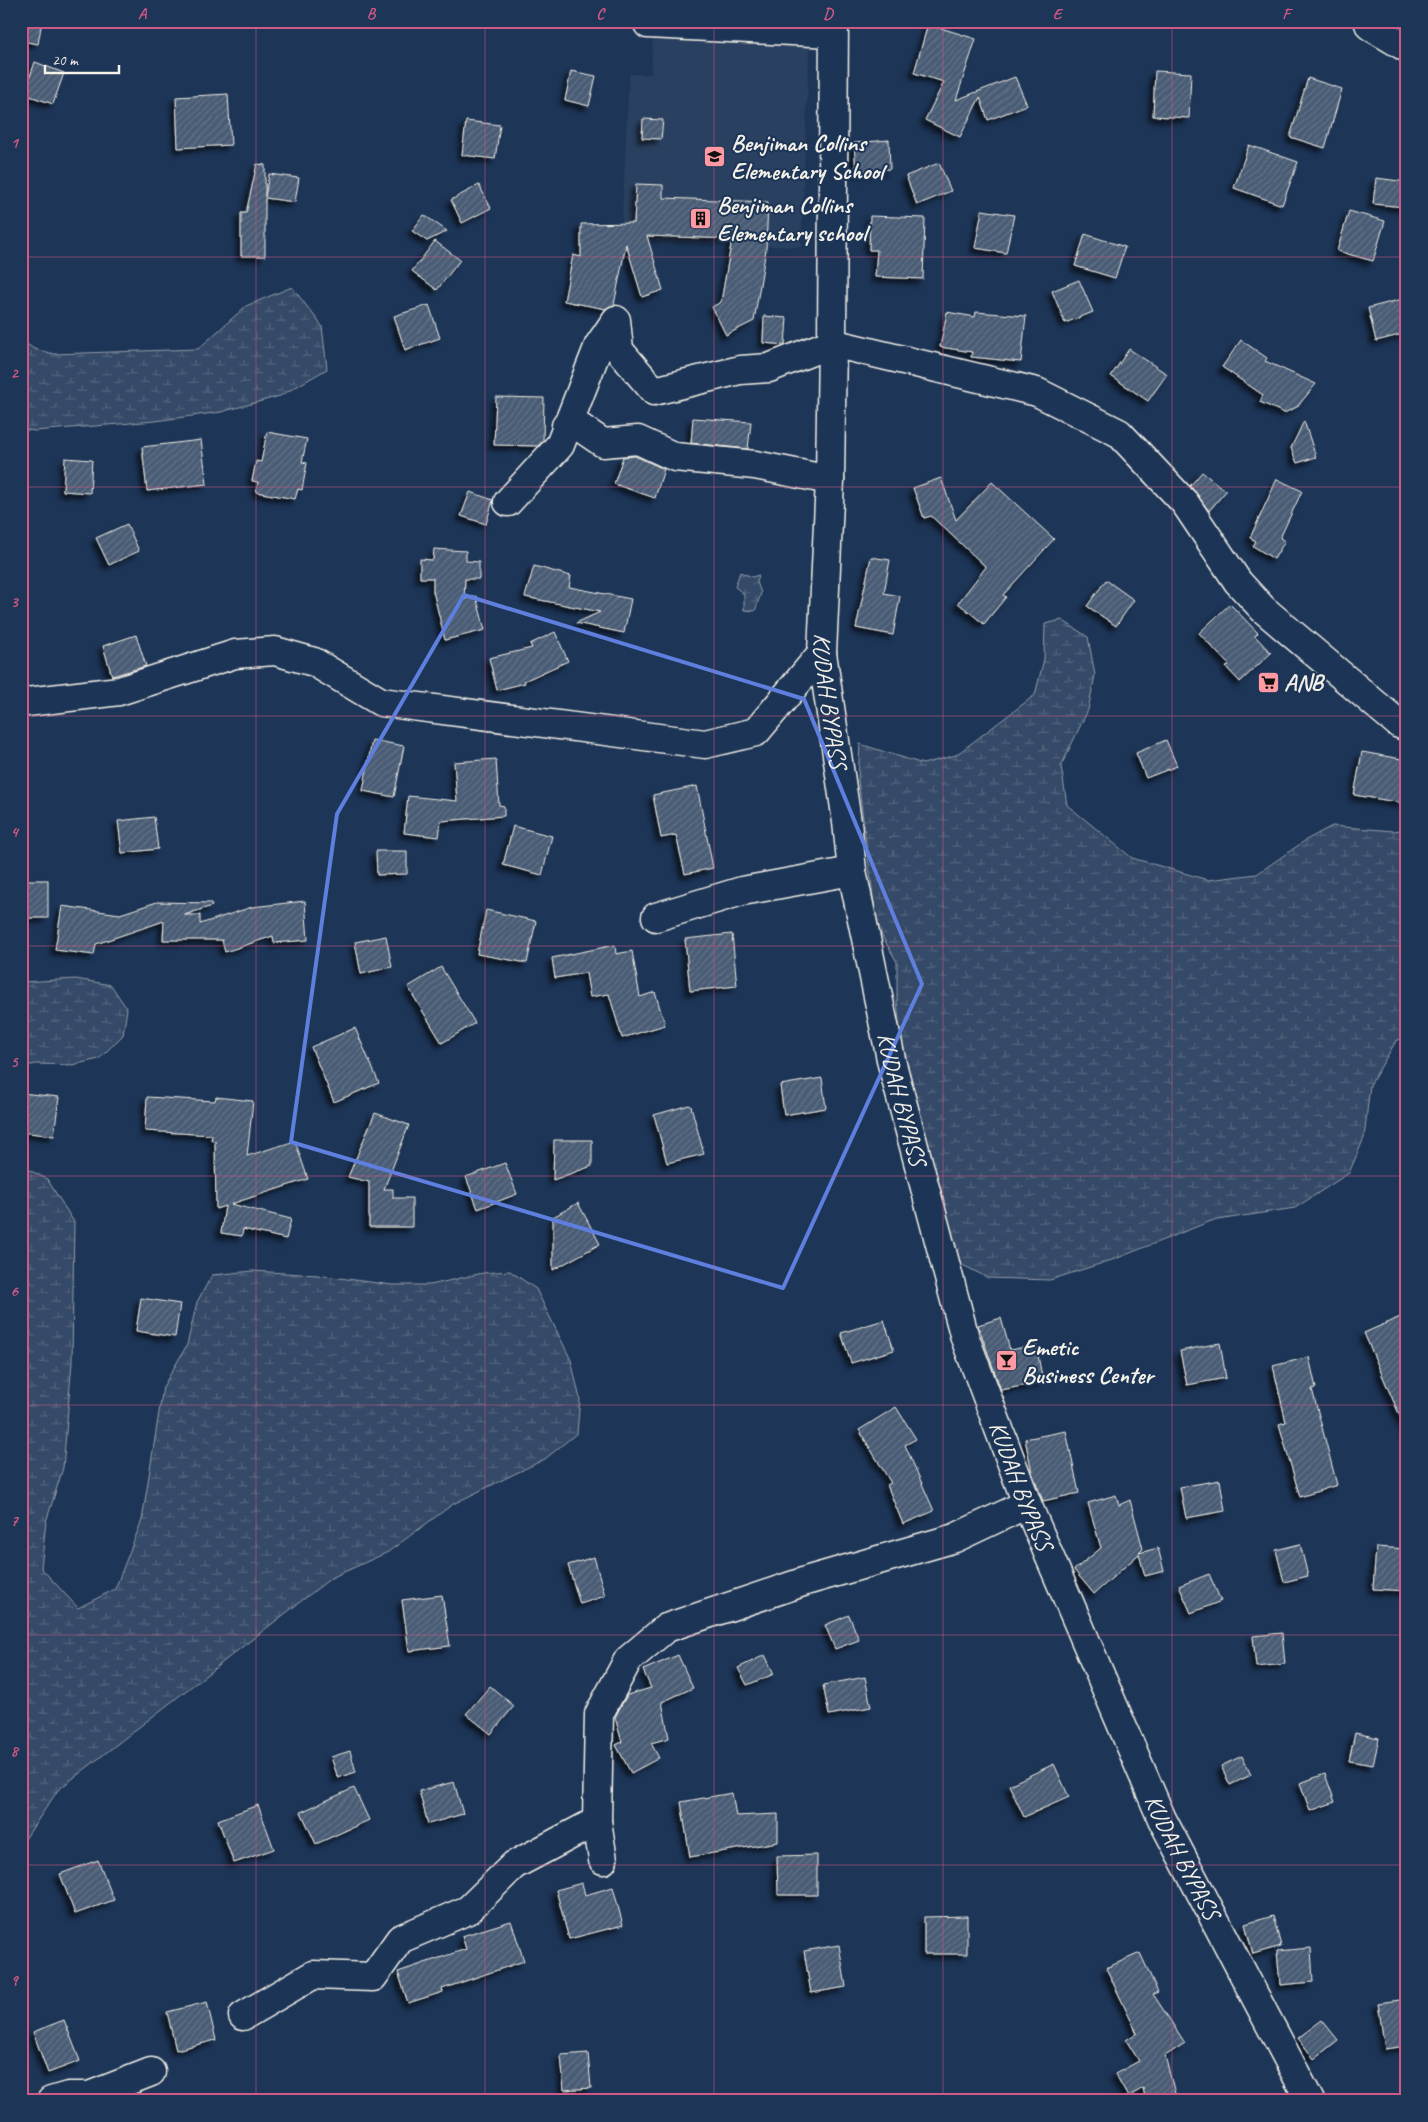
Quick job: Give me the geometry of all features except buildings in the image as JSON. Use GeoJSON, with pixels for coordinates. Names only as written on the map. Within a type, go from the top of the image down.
{"type":"FeatureCollection","features":[{"type":"Feature","properties":{"kind":"street"},"geometry":{"type":"LineString","coordinates":[[1368,21],[1370,26],[1407,48]]}},
{"type":"Feature","properties":{"kind":"street"},"geometry":{"type":"LineString","coordinates":[[648,24],[833,27]]}},
{"type":"Feature","properties":{"kind":"street","name":"KUDAH BYPASS"},"geometry":{"type":"LineString","coordinates":[[833,27],[830,480],[822,653],[848,822],[852,871],[892,1064],[965,1338],[1027,1504],[1162,1819],[1310,2101]]}},
{"type":"Feature","properties":{"kind":"street"},"geometry":{"type":"LineString","coordinates":[[508,502],[560,445],[598,345],[616,320],[619,350],[654,391],[740,370],[769,368],[832,343],[1037,392],[1120,433],[1185,503],[1238,582],[1257,602],[1399,724],[1407,727]]}},
{"type":"Feature","properties":{"kind":"street"},"geometry":{"type":"LineString","coordinates":[[566,426],[578,426],[603,443],[638,440],[675,457],[755,465],[830,480]]}},
{"type":"Feature","properties":{"kind":"street"},"geometry":{"type":"LineString","coordinates":[[27,702],[119,691],[235,654],[275,651],[314,662],[381,702],[705,744],[756,732],[822,653]]}},
{"type":"Feature","properties":{"kind":"street"},"geometry":{"type":"LineString","coordinates":[[656,917],[742,891],[852,871]]}},
{"type":"Feature","properties":{"kind":"street"},"geometry":{"type":"LineString","coordinates":[[603,1860],[597,1821],[598,1714],[628,1660],[666,1628],[810,1580],[955,1538],[1027,1504]]}},
{"type":"Feature","properties":{"kind":"street"},"geometry":{"type":"LineString","coordinates":[[243,2016],[313,1975],[373,1977],[400,1939],[468,1910],[514,1865],[597,1821]]}},
{"type":"Feature","properties":{"kind":"street"},"geometry":{"type":"LineString","coordinates":[[51,2101],[68,2096],[89,2096],[151,2072]]}},
{"type":"Feature","properties":{"kind":"highlighted area"},"geometry":{"type":"Polygon","coordinates":[[[464,595],[804,699],[922,984],[783,1288],[291,1142],[337,814],[464,595]]]}},
{"type":"Feature","properties":{"kind":"shaded area","name":"Benjiman Collins Elementary School"},"geometry":{"type":"Polygon","coordinates":[[[653,28],[810,34],[801,247],[621,240],[629,74],[651,74],[653,28]]]}},
{"type":"Feature","properties":{"kind":"green space"},"geometry":{"type":"Polygon","coordinates":[[[292,287],[322,326],[327,369],[280,396],[221,412],[155,421],[35,431],[21,429],[21,340],[34,349],[54,354],[198,349],[246,306],[292,287]]]}},
{"type":"Feature","properties":{"kind":"green space"},"geometry":{"type":"Polygon","coordinates":[[[740,572],[752,577],[759,575],[757,582],[761,593],[755,611],[744,610],[744,594],[735,587],[740,572]]]}},
{"type":"Feature","properties":{"kind":"green space"},"geometry":{"type":"Polygon","coordinates":[[[1062,620],[1088,637],[1095,675],[1088,710],[1061,766],[1067,805],[1132,858],[1208,880],[1257,874],[1306,840],[1332,826],[1394,831],[1407,829],[1407,1036],[1396,1041],[1370,1085],[1364,1138],[1349,1173],[1295,1208],[1211,1221],[1115,1259],[1050,1280],[988,1278],[949,1258],[907,1097],[897,1002],[897,962],[878,929],[858,780],[860,744],[923,764],[956,755],[1035,695],[1044,659],[1045,624],[1062,620]]]}},
{"type":"Feature","properties":{"kind":"green space"},"geometry":{"type":"Polygon","coordinates":[[[76,979],[111,985],[127,1009],[123,1035],[99,1059],[72,1065],[36,1064],[21,1067],[21,982],[76,979]]]}},
{"type":"Feature","properties":{"kind":"green space"},"geometry":{"type":"Polygon","coordinates":[[[21,1166],[47,1179],[74,1222],[72,1362],[63,1468],[46,1522],[41,1568],[78,1608],[115,1589],[142,1520],[163,1387],[187,1345],[197,1302],[212,1275],[253,1271],[317,1275],[392,1285],[430,1285],[483,1273],[510,1271],[536,1289],[571,1360],[580,1399],[577,1433],[545,1459],[453,1504],[388,1552],[331,1578],[58,1790],[21,1845],[21,1166]]]}},
{"type":"Feature","properties":{"kind":"place","name":"Benjiman Collins Elementary School"},"geometry":{"type":"Point","coordinates":[715,157]}},
{"type":"Feature","properties":{"kind":"place","name":"Benjiman Collins Elementary school"},"geometry":{"type":"Point","coordinates":[701,219]}},
{"type":"Feature","properties":{"kind":"place","name":"ANB"},"geometry":{"type":"Point","coordinates":[1268,682]}},
{"type":"Feature","properties":{"kind":"place","name":"Emetic Business Center"},"geometry":{"type":"Point","coordinates":[1006,1361]}}]}
